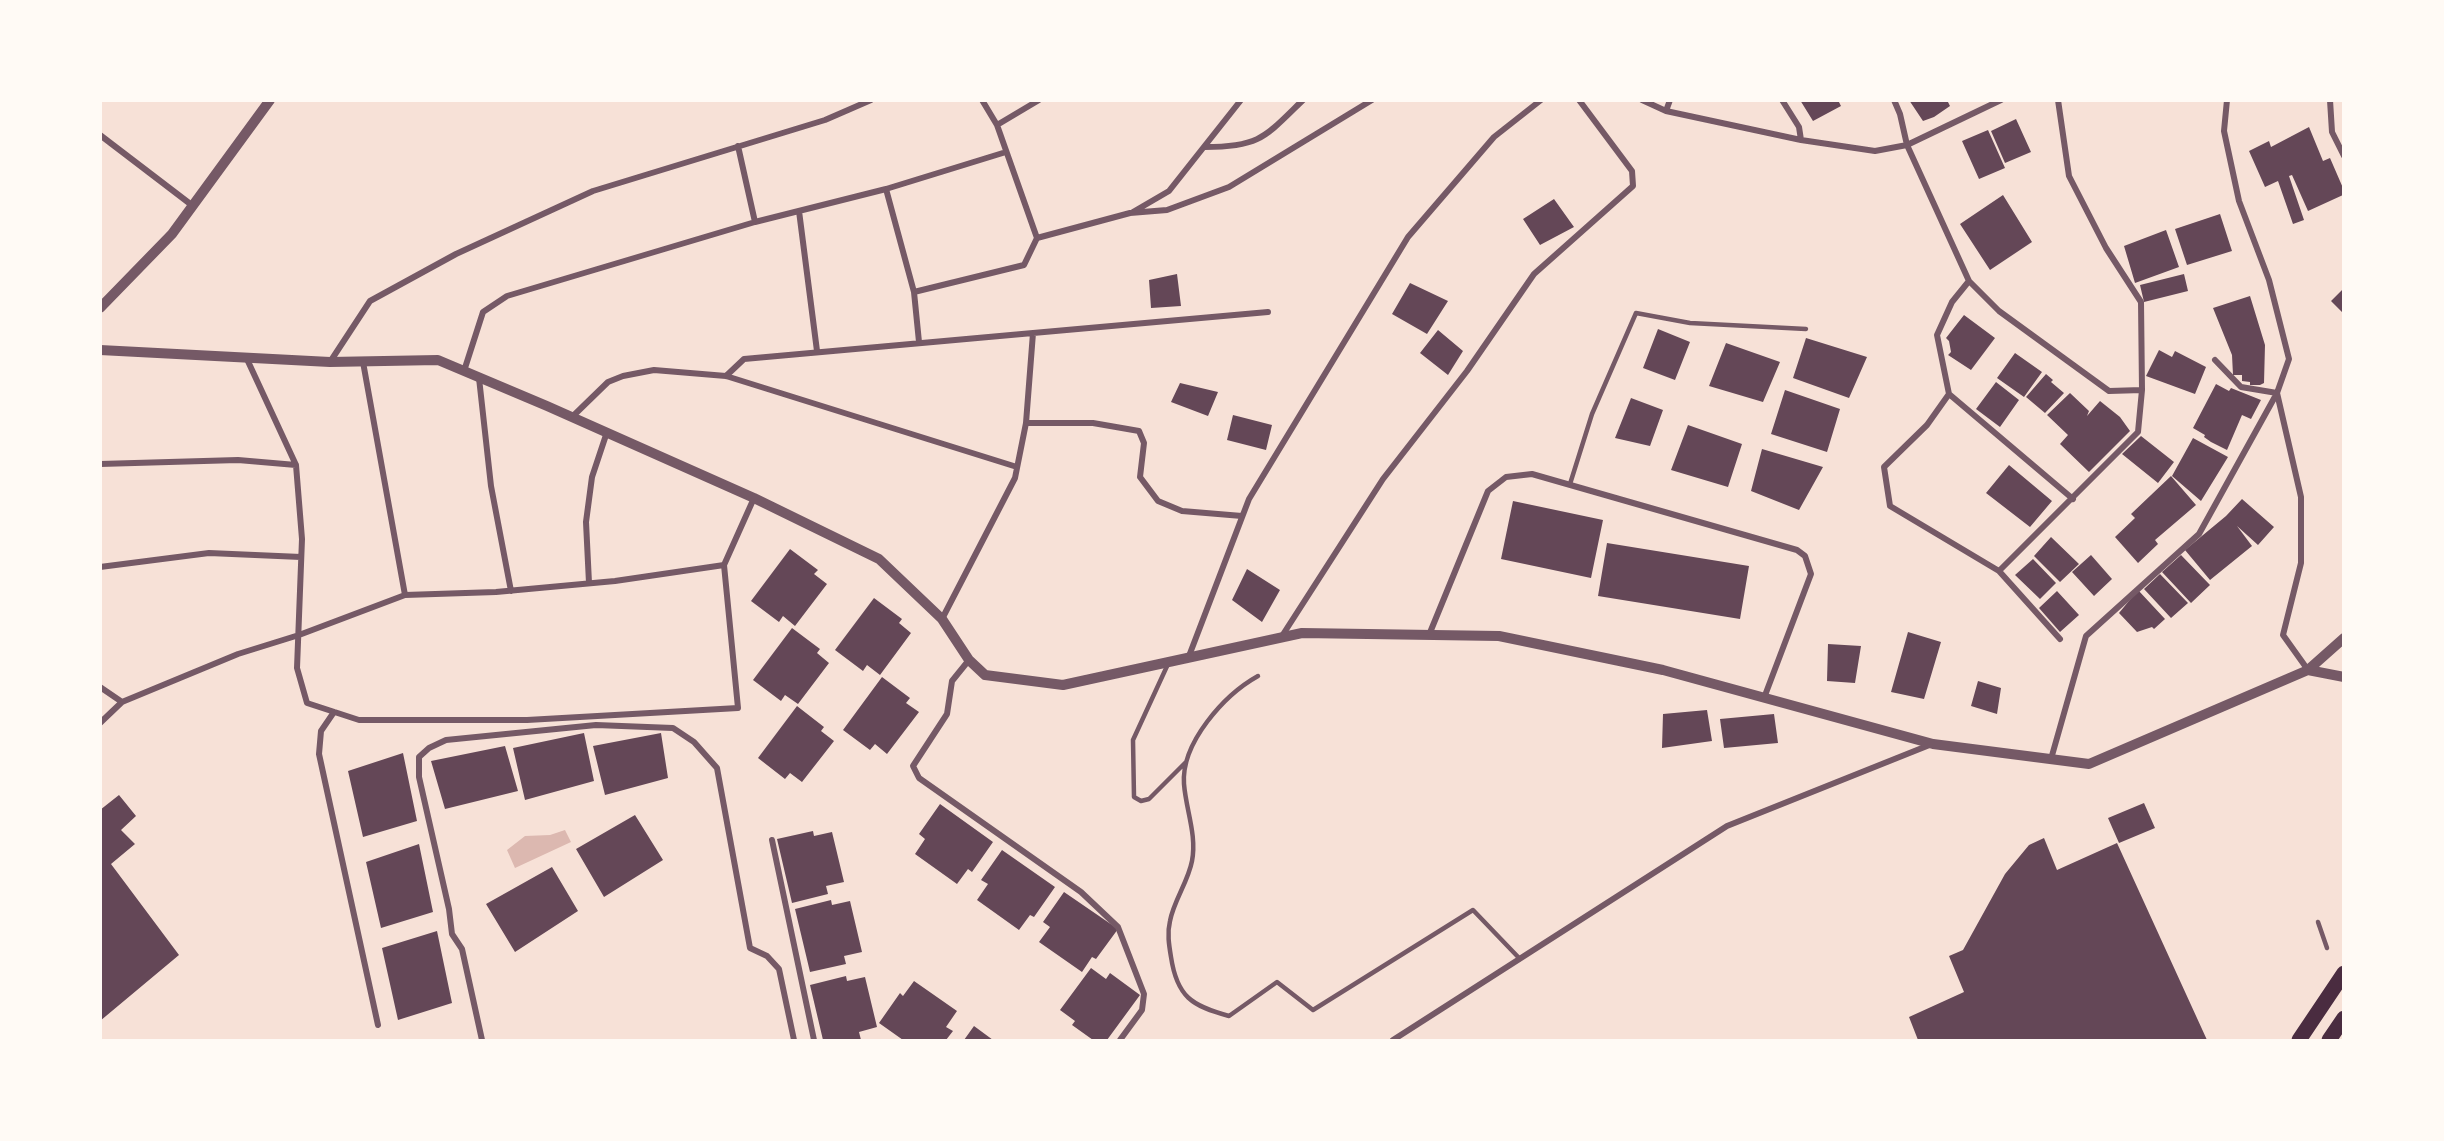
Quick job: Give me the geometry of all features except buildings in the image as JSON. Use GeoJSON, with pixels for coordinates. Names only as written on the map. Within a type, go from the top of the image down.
{"type":"FeatureCollection","features":[{"type":"Feature","properties":{"kind":"main road"},"geometry":{"type":"LineString","coordinates":[[2300,1041],[2343,973]]}},
{"type":"Feature","properties":{"kind":"main road"},"geometry":{"type":"LineString","coordinates":[[2329,1041],[2343,1018]]}},
{"type":"Feature","properties":{"kind":"street"},"geometry":{"type":"LineString","coordinates":[[100,308],[172,234],[270,100]]}},
{"type":"Feature","properties":{"kind":"street"},"geometry":{"type":"LineString","coordinates":[[330,362],[370,301],[456,254],[593,191],[825,120],[871,100]]}},
{"type":"Feature","properties":{"kind":"street"},"geometry":{"type":"LineString","coordinates":[[915,292],[1024,265],[1037,238],[997,125],[982,100]]}},
{"type":"Feature","properties":{"kind":"street"},"geometry":{"type":"LineString","coordinates":[[997,125],[1039,100]]}},
{"type":"Feature","properties":{"kind":"street"},"geometry":{"type":"LineString","coordinates":[[1130,213],[1169,191],[1241,100]]}},
{"type":"Feature","properties":{"kind":"street"},"geometry":{"type":"LineString","coordinates":[[1205,147],[1236,147],[1252,143],[1273,129],[1303,100]]}},
{"type":"Feature","properties":{"kind":"street"},"geometry":{"type":"LineString","coordinates":[[1037,238],[1130,213],[1167,210],[1229,188],[1372,100]]}},
{"type":"Feature","properties":{"kind":"street"},"geometry":{"type":"LineString","coordinates":[[1189,656],[1249,499],[1408,237],[1494,137],[1541,100]]}},
{"type":"Feature","properties":{"kind":"street"},"geometry":{"type":"LineString","coordinates":[[1282,637],[1383,479],[1467,371],[1534,274],[1633,186],[1632,171],[1579,100]]}},
{"type":"Feature","properties":{"kind":"street"},"geometry":{"type":"LineString","coordinates":[[1642,100],[1666,111],[1801,140],[1875,151],[1907,145],[2001,100]]}},
{"type":"Feature","properties":{"kind":"street"},"geometry":{"type":"LineString","coordinates":[[1666,111],[1670,100]]}},
{"type":"Feature","properties":{"kind":"street"},"geometry":{"type":"LineString","coordinates":[[1782,100],[1799,127],[1801,140]]}},
{"type":"Feature","properties":{"kind":"street"},"geometry":{"type":"LineString","coordinates":[[1894,100],[1900,114],[1907,145],[1969,281],[1999,311],[2109,390],[2142,390]]}},
{"type":"Feature","properties":{"kind":"street"},"geometry":{"type":"LineString","coordinates":[[1999,571],[2138,432],[2142,390],[2141,302],[2106,248],[2069,176],[2058,100]]}},
{"type":"Feature","properties":{"kind":"street"},"geometry":{"type":"LineString","coordinates":[[2051,759],[2086,636],[2199,534],[2277,393],[2289,358],[2269,280],[2239,201],[2224,131],[2227,100]]}},
{"type":"Feature","properties":{"kind":"street"},"geometry":{"type":"LineString","coordinates":[[2330,100],[2332,132],[2343,156]]}},
{"type":"Feature","properties":{"kind":"street"},"geometry":{"type":"LineString","coordinates":[[100,135],[193,206]]}},
{"type":"Feature","properties":{"kind":"street"},"geometry":{"type":"LineString","coordinates":[[738,146],[755,222]]}},
{"type":"Feature","properties":{"kind":"street"},"geometry":{"type":"LineString","coordinates":[[464,371],[483,312],[507,296],[755,222],[886,189],[1006,152]]}},
{"type":"Feature","properties":{"kind":"street"},"geometry":{"type":"LineString","coordinates":[[886,189],[915,292],[920,342]]}},
{"type":"Feature","properties":{"kind":"street"},"geometry":{"type":"LineString","coordinates":[[799,211],[817,351]]}},
{"type":"Feature","properties":{"kind":"street"},"geometry":{"type":"LineString","coordinates":[[1969,281],[1952,302],[1937,335],[1949,394],[2073,499]]}},
{"type":"Feature","properties":{"kind":"street"},"geometry":{"type":"LineString","coordinates":[[726,376],[744,359],[1268,312]]}},
{"type":"Feature","properties":{"kind":"street"},"geometry":{"type":"LineString","coordinates":[[942,619],[1015,478],[1026,423],[1033,333]]}},
{"type":"Feature","properties":{"kind":"street"},"geometry":{"type":"LineString","coordinates":[[100,350],[330,362],[438,360],[754,498],[879,559],[942,619],[969,660],[985,675],[1063,685],[1302,633],[1499,636],[1663,670],[1934,744],[2089,764],[2308,670],[2343,638]]}},
{"type":"Feature","properties":{"kind":"street"},"geometry":{"type":"LineString","coordinates":[[246,356],[296,465],[301,557],[297,668],[308,703],[359,720],[527,720],[738,708],[724,565],[754,498]]}},
{"type":"Feature","properties":{"kind":"street"},"geometry":{"type":"LineString","coordinates":[[2216,360],[2241,387],[2277,393]]}},
{"type":"Feature","properties":{"kind":"street"},"geometry":{"type":"LineString","coordinates":[[363,362],[405,595]]}},
{"type":"Feature","properties":{"kind":"street"},"geometry":{"type":"LineString","coordinates":[[572,417],[608,382],[623,376],[654,370],[726,376],[1017,467]]}},
{"type":"Feature","properties":{"kind":"street"},"geometry":{"type":"LineString","coordinates":[[479,377],[491,486],[511,591]]}},
{"type":"Feature","properties":{"kind":"street"},"geometry":{"type":"LineString","coordinates":[[2277,393],[2301,497],[2301,563],[2283,635],[2308,670],[2343,677]]}},
{"type":"Feature","properties":{"kind":"street"},"geometry":{"type":"LineString","coordinates":[[1949,394],[1927,425],[1884,467],[1890,506],[1999,571],[2060,639]]}},
{"type":"Feature","properties":{"kind":"street"},"geometry":{"type":"LineString","coordinates":[[1026,423],[1093,423],[1139,431],[1144,442],[1140,477],[1158,501],[1182,511],[1242,516]]}},
{"type":"Feature","properties":{"kind":"street"},"geometry":{"type":"LineString","coordinates":[[589,583],[586,522],[592,477],[607,432]]}},
{"type":"Feature","properties":{"kind":"street"},"geometry":{"type":"LineString","coordinates":[[100,464],[237,460],[296,465]]}},
{"type":"Feature","properties":{"kind":"street"},"geometry":{"type":"LineString","coordinates":[[1429,635],[1488,491],[1506,477],[1532,474],[1797,550],[1805,556],[1811,574],[1764,698]]}},
{"type":"Feature","properties":{"kind":"street"},"geometry":{"type":"LineString","coordinates":[[100,567],[209,553],[301,557]]}},
{"type":"Feature","properties":{"kind":"street"},"geometry":{"type":"LineString","coordinates":[[100,723],[122,702],[238,654],[299,635],[405,595],[511,591],[724,565]]}},
{"type":"Feature","properties":{"kind":"street"},"geometry":{"type":"LineString","coordinates":[[969,660],[952,681],[947,714],[913,766],[919,778],[1081,892],[1118,927],[1144,994],[1142,1010],[1120,1041]]}},
{"type":"Feature","properties":{"kind":"street"},"geometry":{"type":"LineString","coordinates":[[100,687],[122,702]]}},
{"type":"Feature","properties":{"kind":"street"},"geometry":{"type":"LineString","coordinates":[[334,712],[321,731],[319,754],[378,1025]]}},
{"type":"Feature","properties":{"kind":"street"},"geometry":{"type":"LineString","coordinates":[[482,1041],[462,949],[452,934],[449,909],[419,777],[419,757],[429,748],[446,740],[596,725],[673,728],[694,742],[717,768],[750,948],[767,956],[779,969],[794,1041]]}},
{"type":"Feature","properties":{"kind":"street"},"geometry":{"type":"LineString","coordinates":[[1393,1041],[1727,826],[1934,744]]}},
{"type":"Feature","properties":{"kind":"street"},"geometry":{"type":"LineString","coordinates":[[772,840],[814,1041]]}},
{"type":"Feature","properties":{"kind":"lane"},"geometry":{"type":"LineString","coordinates":[[1570,484],[1592,414],[1636,313],[1690,323],[1806,329]]}},
{"type":"Feature","properties":{"kind":"lane"},"geometry":{"type":"LineString","coordinates":[[1170,660],[1133,740],[1134,797],[1141,801],[1149,799],[1185,763]]}},
{"type":"Feature","properties":{"kind":"lane"},"geometry":{"type":"LineString","coordinates":[[1258,676],[1224,703],[1194,739],[1185,763],[1184,784],[1193,843],[1192,861],[1170,921],[1168,940],[1173,971],[1180,990],[1193,1003],[1229,1016],[1277,982],[1313,1010],[1473,910],[1520,960]]}},
{"type":"Feature","properties":{"kind":"lane"},"geometry":{"type":"LineString","coordinates":[[2318,922],[2327,948]]}},
{"type":"Feature","properties":{"kind":"shaded area"},"geometry":{"type":"Polygon","coordinates":[[[565,830],[571,842],[515,868],[507,850],[525,836],[550,835],[565,830]]]}}]}
